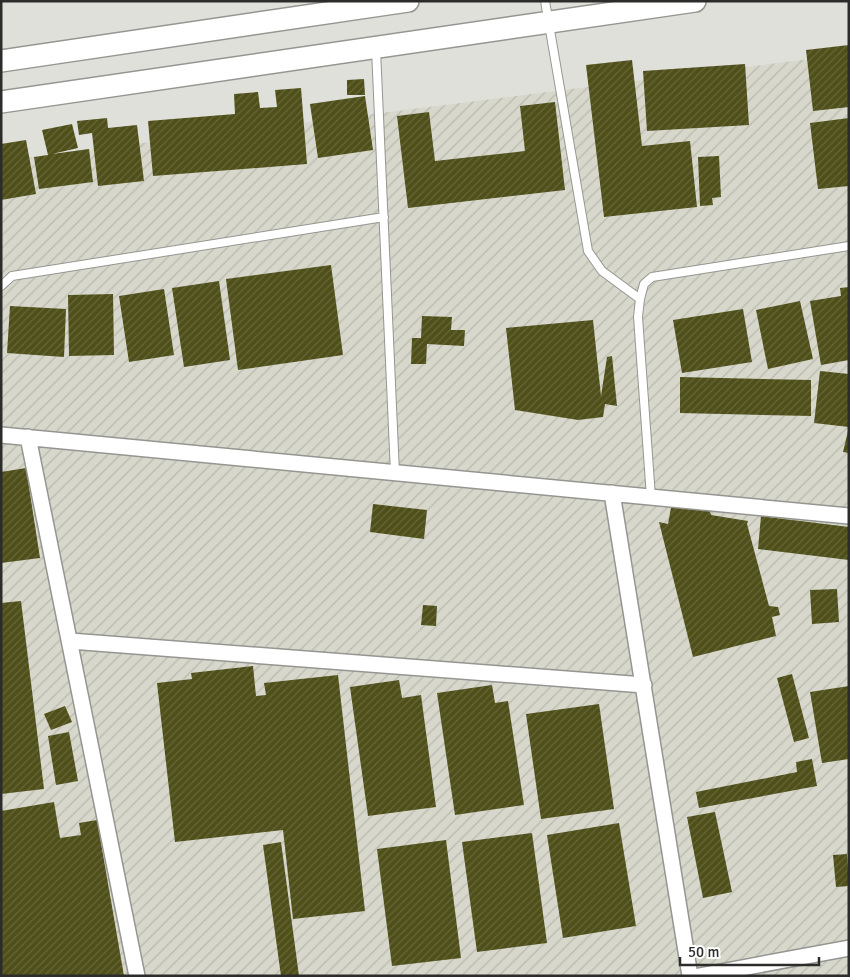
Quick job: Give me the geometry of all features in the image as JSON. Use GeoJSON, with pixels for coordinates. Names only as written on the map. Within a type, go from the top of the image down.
{"type":"FeatureCollection","features":[{"type":"Feature","properties":{"kind":"street"},"geometry":{"type":"LineString","coordinates":[[1,61],[408,1]]}},
{"type":"Feature","properties":{"kind":"street"},"geometry":{"type":"LineString","coordinates":[[1,102],[695,1]]}},
{"type":"Feature","properties":{"kind":"street"},"geometry":{"type":"LineString","coordinates":[[1,435],[849,516]]}},
{"type":"Feature","properties":{"kind":"street"},"geometry":{"type":"LineString","coordinates":[[28,437],[138,976]]}},
{"type":"Feature","properties":{"kind":"street"},"geometry":{"type":"LineString","coordinates":[[612,494],[690,976]]}},
{"type":"Feature","properties":{"kind":"street"},"geometry":{"type":"LineString","coordinates":[[70,641],[644,685]]}},
{"type":"Feature","properties":{"kind":"street"},"geometry":{"type":"LineString","coordinates":[[699,976],[849,948]]}},
{"type":"Feature","properties":{"kind":"lane"},"geometry":{"type":"LineString","coordinates":[[545,1],[588,251],[602,271],[640,299]]}},
{"type":"Feature","properties":{"kind":"lane"},"geometry":{"type":"LineString","coordinates":[[376,48],[395,473]]}},
{"type":"Feature","properties":{"kind":"lane"},"geometry":{"type":"LineString","coordinates":[[1,286],[12,276],[384,217]]}},
{"type":"Feature","properties":{"kind":"lane"},"geometry":{"type":"LineString","coordinates":[[651,497],[638,317],[644,284],[652,276],[849,246]]}},
{"type":"Feature","properties":{"kind":"shaded area"},"geometry":{"type":"Polygon","coordinates":[[[849,54],[849,976],[1,976],[1,161],[849,54]]]}},
{"type":"Feature","properties":{"kind":"building"},"geometry":{"type":"Polygon","coordinates":[[[849,45],[849,107],[813,111],[806,50],[849,45]]]}},
{"type":"Feature","properties":{"kind":"building"},"geometry":{"type":"Polygon","coordinates":[[[632,60],[642,146],[690,141],[697,207],[604,217],[586,65],[632,60]]]}},
{"type":"Feature","properties":{"kind":"building"},"geometry":{"type":"Polygon","coordinates":[[[745,64],[749,125],[647,131],[643,71],[745,64]]]}},
{"type":"Feature","properties":{"kind":"building"},"geometry":{"type":"Polygon","coordinates":[[[364,79],[365,95],[347,95],[347,80],[364,79]]]}},
{"type":"Feature","properties":{"kind":"building"},"geometry":{"type":"Polygon","coordinates":[[[301,88],[307,164],[153,176],[148,121],[235,114],[234,94],[258,92],[260,108],[277,107],[275,90],[301,88]]]}},
{"type":"Feature","properties":{"kind":"building"},"geometry":{"type":"Polygon","coordinates":[[[365,96],[373,150],[318,158],[310,104],[365,96]]]}},
{"type":"Feature","properties":{"kind":"building"},"geometry":{"type":"Polygon","coordinates":[[[555,102],[565,190],[408,208],[397,116],[429,112],[435,161],[525,151],[520,106],[555,102]]]}},
{"type":"Feature","properties":{"kind":"building"},"geometry":{"type":"Polygon","coordinates":[[[107,118],[108,128],[137,125],[144,181],[98,186],[92,133],[79,135],[77,121],[107,118]]]}},
{"type":"Feature","properties":{"kind":"building"},"geometry":{"type":"Polygon","coordinates":[[[849,118],[849,186],[818,189],[810,123],[849,118]]]}},
{"type":"Feature","properties":{"kind":"building"},"geometry":{"type":"Polygon","coordinates":[[[72,124],[78,148],[52,154],[89,149],[93,182],[39,189],[34,157],[48,155],[42,130],[72,124]]]}},
{"type":"Feature","properties":{"kind":"building"},"geometry":{"type":"Polygon","coordinates":[[[26,140],[36,194],[1,200],[1,144],[26,140]]]}},
{"type":"Feature","properties":{"kind":"building"},"geometry":{"type":"Polygon","coordinates":[[[719,156],[721,197],[712,198],[713,205],[700,206],[698,157],[719,156]]]}},
{"type":"Feature","properties":{"kind":"building"},"geometry":{"type":"Polygon","coordinates":[[[331,265],[343,355],[238,370],[226,279],[331,265]]]}},
{"type":"Feature","properties":{"kind":"building"},"geometry":{"type":"Polygon","coordinates":[[[219,281],[230,360],[184,367],[172,288],[219,281]]]}},
{"type":"Feature","properties":{"kind":"building"},"geometry":{"type":"Polygon","coordinates":[[[849,287],[849,360],[821,365],[810,301],[841,296],[840,288],[849,287]]]}},
{"type":"Feature","properties":{"kind":"building"},"geometry":{"type":"Polygon","coordinates":[[[164,289],[174,355],[129,362],[119,296],[164,289]]]}},
{"type":"Feature","properties":{"kind":"building"},"geometry":{"type":"Polygon","coordinates":[[[113,294],[114,355],[69,356],[68,295],[113,294]]]}},
{"type":"Feature","properties":{"kind":"building"},"geometry":{"type":"Polygon","coordinates":[[[800,301],[813,359],[768,369],[756,310],[800,301]]]}},
{"type":"Feature","properties":{"kind":"building"},"geometry":{"type":"Polygon","coordinates":[[[10,306],[66,309],[64,357],[7,353],[10,306]]]}},
{"type":"Feature","properties":{"kind":"building"},"geometry":{"type":"Polygon","coordinates":[[[743,309],[752,362],[682,373],[673,320],[743,309]]]}},
{"type":"Feature","properties":{"kind":"building"},"geometry":{"type":"Polygon","coordinates":[[[422,316],[452,317],[451,330],[465,330],[464,346],[427,344],[426,364],[411,364],[412,338],[421,338],[422,316]]]}},
{"type":"Feature","properties":{"kind":"building"},"geometry":{"type":"Polygon","coordinates":[[[593,320],[601,396],[607,357],[612,356],[617,406],[605,404],[603,417],[578,420],[515,410],[506,328],[593,320]]]}},
{"type":"Feature","properties":{"kind":"building"},"geometry":{"type":"Polygon","coordinates":[[[820,371],[849,374],[849,427],[814,423],[820,371]]]}},
{"type":"Feature","properties":{"kind":"building"},"geometry":{"type":"Polygon","coordinates":[[[680,377],[811,380],[811,416],[680,413],[680,377]]]}},
{"type":"Feature","properties":{"kind":"building"},"geometry":{"type":"Polygon","coordinates":[[[849,431],[849,453],[843,452],[849,431]]]}},
{"type":"Feature","properties":{"kind":"building"},"geometry":{"type":"Polygon","coordinates":[[[26,468],[40,558],[1,563],[1,472],[26,468]]]}},
{"type":"Feature","properties":{"kind":"building"},"geometry":{"type":"Polygon","coordinates":[[[672,502],[709,508],[711,515],[748,521],[747,524],[769,606],[778,607],[780,615],[772,617],[776,636],[693,657],[659,522],[668,524],[672,502]]]}},
{"type":"Feature","properties":{"kind":"building"},"geometry":{"type":"Polygon","coordinates":[[[373,504],[427,510],[424,539],[370,532],[373,504]]]}},
{"type":"Feature","properties":{"kind":"building"},"geometry":{"type":"Polygon","coordinates":[[[761,516],[849,527],[849,560],[758,549],[761,516]]]}},
{"type":"Feature","properties":{"kind":"building"},"geometry":{"type":"Polygon","coordinates":[[[837,589],[839,622],[812,624],[810,590],[837,589]]]}},
{"type":"Feature","properties":{"kind":"building"},"geometry":{"type":"Polygon","coordinates":[[[21,601],[44,789],[1,794],[1,603],[21,601]]]}},
{"type":"Feature","properties":{"kind":"building"},"geometry":{"type":"Polygon","coordinates":[[[423,605],[437,606],[436,626],[421,625],[423,605]]]}},
{"type":"Feature","properties":{"kind":"building"},"geometry":{"type":"Polygon","coordinates":[[[253,666],[256,696],[266,695],[264,683],[338,675],[365,911],[293,919],[283,830],[175,842],[157,683],[192,679],[191,673],[253,666]]]}},
{"type":"Feature","properties":{"kind":"building"},"geometry":{"type":"Polygon","coordinates":[[[792,674],[809,738],[794,742],[777,678],[792,674]]]}},
{"type":"Feature","properties":{"kind":"building"},"geometry":{"type":"Polygon","coordinates":[[[399,680],[402,698],[421,695],[436,807],[368,816],[350,687],[399,680]]]}},
{"type":"Feature","properties":{"kind":"building"},"geometry":{"type":"Polygon","coordinates":[[[492,685],[495,703],[508,701],[524,805],[455,815],[437,693],[492,685]]]}},
{"type":"Feature","properties":{"kind":"building"},"geometry":{"type":"Polygon","coordinates":[[[849,686],[849,759],[822,763],[810,692],[849,686]]]}},
{"type":"Feature","properties":{"kind":"building"},"geometry":{"type":"Polygon","coordinates":[[[599,704],[614,809],[541,819],[526,714],[599,704]]]}},
{"type":"Feature","properties":{"kind":"building"},"geometry":{"type":"Polygon","coordinates":[[[65,706],[72,722],[51,730],[44,714],[65,706]]]}},
{"type":"Feature","properties":{"kind":"building"},"geometry":{"type":"Polygon","coordinates":[[[69,732],[78,781],[56,785],[48,736],[69,732]]]}},
{"type":"Feature","properties":{"kind":"building"},"geometry":{"type":"Polygon","coordinates":[[[812,759],[817,786],[699,808],[696,792],[797,772],[796,762],[812,759]]]}},
{"type":"Feature","properties":{"kind":"building"},"geometry":{"type":"Polygon","coordinates":[[[54,802],[60,838],[81,835],[79,823],[97,820],[124,976],[1,976],[1,811],[54,802]]]}},
{"type":"Feature","properties":{"kind":"building"},"geometry":{"type":"Polygon","coordinates":[[[715,812],[732,892],[703,898],[687,817],[715,812]]]}},
{"type":"Feature","properties":{"kind":"building"},"geometry":{"type":"Polygon","coordinates":[[[619,823],[636,926],[563,938],[547,835],[619,823]]]}},
{"type":"Feature","properties":{"kind":"building"},"geometry":{"type":"Polygon","coordinates":[[[532,833],[547,943],[477,952],[462,842],[532,833]]]}},
{"type":"Feature","properties":{"kind":"building"},"geometry":{"type":"Polygon","coordinates":[[[446,840],[461,958],[392,966],[377,849],[446,840]]]}},
{"type":"Feature","properties":{"kind":"building"},"geometry":{"type":"Polygon","coordinates":[[[281,842],[299,976],[281,976],[263,845],[281,842]]]}},
{"type":"Feature","properties":{"kind":"building"},"geometry":{"type":"Polygon","coordinates":[[[847,854],[849,886],[836,887],[833,855],[847,854]]]}}]}
